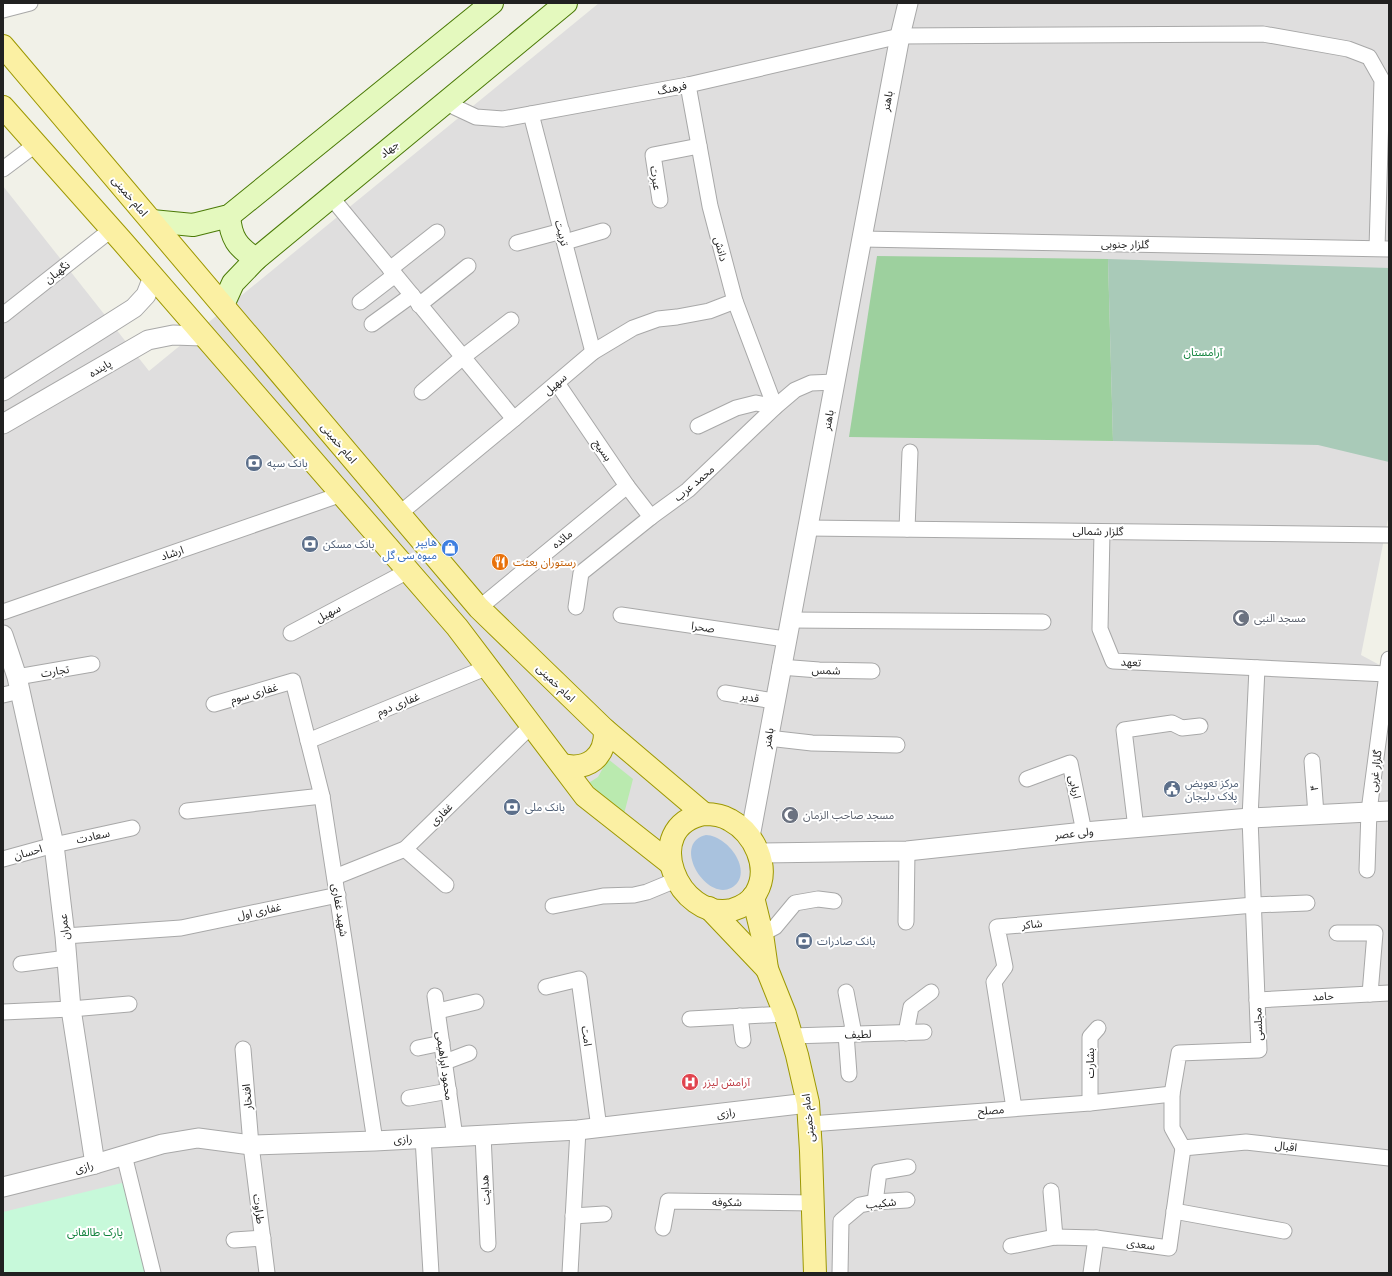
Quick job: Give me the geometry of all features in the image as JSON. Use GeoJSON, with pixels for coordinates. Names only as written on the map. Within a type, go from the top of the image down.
{"type":"FeatureCollection","features":[{"type":"Feature","properties":{"kind":"main road"},"geometry":{"type":"LineString","coordinates":[[152,222],[193,224],[229,216],[492,3]]}},
{"type":"Feature","properties":{"kind":"main road","name":"جهاد"},"geometry":{"type":"LineString","coordinates":[[223,305],[233,283],[256,259],[566,3]]}},
{"type":"Feature","properties":{"kind":"main road","name":"امام خمینی"},"geometry":{"type":"LineString","coordinates":[[3,46],[479,608],[605,730],[704,814]]}},
{"type":"Feature","properties":{"kind":"main road"},"geometry":{"type":"LineString","coordinates":[[3,107],[112,229],[203,336],[457,627],[585,796],[673,871]]}},
{"type":"Feature","properties":{"kind":"main road"},"geometry":{"type":"LineString","coordinates":[[3,125],[35,144]]}},
{"type":"Feature","properties":{"kind":"main road"},"geometry":{"type":"LineString","coordinates":[[229,216],[230,230],[236,242],[244,252],[256,259]]}},
{"type":"Feature","properties":{"kind":"main road"},"geometry":{"type":"LineString","coordinates":[[562,765],[571,767],[590,763],[597,757],[604,744],[605,730]]}},
{"type":"Feature","properties":{"kind":"main road"},"geometry":{"type":"LineString","coordinates":[[713,814],[730,820],[738,825],[754,845],[762,870],[761,880],[753,897],[746,904],[737,909],[718,911],[693,900],[681,887],[673,871],[670,845],[673,836],[678,827],[685,820],[694,816],[713,814]]}},
{"type":"Feature","properties":{"kind":"main road","name":"امام خمینی"},"geometry":{"type":"LineString","coordinates":[[753,897],[762,934],[767,969],[785,1014],[797,1055],[809,1114],[815,1273]]}},
{"type":"Feature","properties":{"kind":"main road","name":"امام خمینی"},"geometry":{"type":"LineString","coordinates":[[709,908],[767,969]]}},
{"type":"Feature","properties":{"kind":"street"},"geometry":{"type":"LineString","coordinates":[[3,10],[30,3]]}},
{"type":"Feature","properties":{"kind":"street","name":"باهنر"},"geometry":{"type":"LineString","coordinates":[[754,845],[768,738],[785,639],[808,528],[900,36],[908,3]]}},
{"type":"Feature","properties":{"kind":"street","name":"فرهنگ"},"geometry":{"type":"LineString","coordinates":[[446,103],[476,117],[503,120],[688,85],[900,36],[1263,34],[1348,49],[1369,57],[1382,80],[1383,248]]}},
{"type":"Feature","properties":{"kind":"street","name":"دانش"},"geometry":{"type":"LineString","coordinates":[[688,85],[710,206],[735,301],[775,407]]}},
{"type":"Feature","properties":{"kind":"street","name":"تربیت"},"geometry":{"type":"LineString","coordinates":[[531,114],[593,352]]}},
{"type":"Feature","properties":{"kind":"street"},"geometry":{"type":"LineString","coordinates":[[3,169],[35,144]]}},
{"type":"Feature","properties":{"kind":"street","name":"عبرت"},"geometry":{"type":"LineString","coordinates":[[660,200],[653,155],[699,146]]}},
{"type":"Feature","properties":{"kind":"street"},"geometry":{"type":"LineString","coordinates":[[331,197],[514,419]]}},
{"type":"Feature","properties":{"kind":"street","name":"نگهبان"},"geometry":{"type":"LineString","coordinates":[[3,316],[112,229]]}},
{"type":"Feature","properties":{"kind":"street"},"geometry":{"type":"LineString","coordinates":[[517,243],[603,231]]}},
{"type":"Feature","properties":{"kind":"street"},"geometry":{"type":"LineString","coordinates":[[360,302],[437,232]]}},
{"type":"Feature","properties":{"kind":"street","name":"گلزار جنوبی"},"geometry":{"type":"LineString","coordinates":[[862,239],[1383,248]]}},
{"type":"Feature","properties":{"kind":"street"},"geometry":{"type":"LineString","coordinates":[[372,324],[416,300],[468,266]]}},
{"type":"Feature","properties":{"kind":"street"},"geometry":{"type":"LineString","coordinates":[[3,391],[134,308],[146,295],[153,277]]}},
{"type":"Feature","properties":{"kind":"street","name":"سهیل"},"geometry":{"type":"LineString","coordinates":[[399,514],[593,352],[633,328],[658,319],[709,311],[735,301]]}},
{"type":"Feature","properties":{"kind":"street"},"geometry":{"type":"LineString","coordinates":[[422,392],[463,357],[511,320]]}},
{"type":"Feature","properties":{"kind":"street","name":"پاینده"},"geometry":{"type":"LineString","coordinates":[[3,424],[148,340],[173,334],[203,336]]}},
{"type":"Feature","properties":{"kind":"street","name":"محمد عرب"},"geometry":{"type":"LineString","coordinates":[[576,607],[581,573],[651,517],[688,490],[775,407],[795,390],[811,383],[835,382]]}},
{"type":"Feature","properties":{"kind":"street","name":"بسیج"},"geometry":{"type":"LineString","coordinates":[[557,383],[627,486],[651,517]]}},
{"type":"Feature","properties":{"kind":"street"},"geometry":{"type":"LineString","coordinates":[[698,426],[736,408],[756,403],[775,407]]}},
{"type":"Feature","properties":{"kind":"street"},"geometry":{"type":"LineString","coordinates":[[907,529],[910,452]]}},
{"type":"Feature","properties":{"kind":"street","name":"مائده"},"geometry":{"type":"LineString","coordinates":[[479,608],[627,486]]}},
{"type":"Feature","properties":{"kind":"street","name":"ارشاد"},"geometry":{"type":"LineString","coordinates":[[3,612],[342,494]]}},
{"type":"Feature","properties":{"kind":"street","name":"گلزار شمالی"},"geometry":{"type":"LineString","coordinates":[[808,528],[1389,535]]}},
{"type":"Feature","properties":{"kind":"street","name":"تعهد"},"geometry":{"type":"LineString","coordinates":[[1102,532],[1100,629],[1112,661],[1387,674]]}},
{"type":"Feature","properties":{"kind":"street","name":"سهیل"},"geometry":{"type":"LineString","coordinates":[[291,633],[408,571]]}},
{"type":"Feature","properties":{"kind":"street","name":"صحرا"},"geometry":{"type":"LineString","coordinates":[[621,615],[785,639]]}},
{"type":"Feature","properties":{"kind":"street"},"geometry":{"type":"LineString","coordinates":[[789,620],[1043,622]]}},
{"type":"Feature","properties":{"kind":"street","name":"عمران"},"geometry":{"type":"LineString","coordinates":[[3,635],[13,688],[54,845],[65,936],[71,1009],[95,1164]]}},
{"type":"Feature","properties":{"kind":"street","name":"گلزار غربی"},"geometry":{"type":"LineString","coordinates":[[1367,870],[1369,811],[1384,733],[1389,659]]}},
{"type":"Feature","properties":{"kind":"street","name":"تجارت"},"geometry":{"type":"LineString","coordinates":[[13,688],[92,664]]}},
{"type":"Feature","properties":{"kind":"street","name":"غفاری دوم"},"geometry":{"type":"LineString","coordinates":[[308,741],[488,667]]}},
{"type":"Feature","properties":{"kind":"street","name":"شمس"},"geometry":{"type":"LineString","coordinates":[[780,667],[819,670],[872,670]]}},
{"type":"Feature","properties":{"kind":"street"},"geometry":{"type":"LineString","coordinates":[[1250,818],[1257,668]]}},
{"type":"Feature","properties":{"kind":"street","name":"شهید غفاری"},"geometry":{"type":"LineString","coordinates":[[293,682],[322,796],[375,1141]]}},
{"type":"Feature","properties":{"kind":"street","name":"غفاری سوم"},"geometry":{"type":"LineString","coordinates":[[214,704],[293,682]]}},
{"type":"Feature","properties":{"kind":"street","name":"قدیر"},"geometry":{"type":"LineString","coordinates":[[726,693],[774,701]]}},
{"type":"Feature","properties":{"kind":"street"},"geometry":{"type":"LineString","coordinates":[[1136,828],[1124,730],[1172,723],[1182,728],[1200,726]]}},
{"type":"Feature","properties":{"kind":"street","name":"غفاری"},"geometry":{"type":"LineString","coordinates":[[335,877],[405,850],[532,725]]}},
{"type":"Feature","properties":{"kind":"street"},"geometry":{"type":"LineString","coordinates":[[768,738],[812,743],[897,745]]}},
{"type":"Feature","properties":{"kind":"street","name":"۴"},"geometry":{"type":"LineString","coordinates":[[1312,761],[1316,814]]}},
{"type":"Feature","properties":{"kind":"street","name":"اربابی"},"geometry":{"type":"LineString","coordinates":[[1027,779],[1070,763],[1084,832]]}},
{"type":"Feature","properties":{"kind":"street"},"geometry":{"type":"LineString","coordinates":[[188,811],[322,796]]}},
{"type":"Feature","properties":{"kind":"street","name":"ولی عصر"},"geometry":{"type":"LineString","coordinates":[[754,845],[906,852],[1084,832],[1250,818],[1389,811]]}},
{"type":"Feature","properties":{"kind":"street","name":"مجلسی"},"geometry":{"type":"LineString","coordinates":[[1183,1148],[1172,1128],[1172,1094],[1179,1053],[1259,1050],[1250,818]]}},
{"type":"Feature","properties":{"kind":"street","name":"سعادت"},"geometry":{"type":"LineString","coordinates":[[54,845],[132,828]]}},
{"type":"Feature","properties":{"kind":"street","name":"احسان"},"geometry":{"type":"LineString","coordinates":[[3,859],[54,845]]}},
{"type":"Feature","properties":{"kind":"street"},"geometry":{"type":"LineString","coordinates":[[405,850],[446,885]]}},
{"type":"Feature","properties":{"kind":"street"},"geometry":{"type":"LineString","coordinates":[[906,852],[906,922]]}},
{"type":"Feature","properties":{"kind":"street"},"geometry":{"type":"LineString","coordinates":[[553,906],[603,896],[634,895],[647,892],[673,871]]}},
{"type":"Feature","properties":{"kind":"street","name":"غفاری اول"},"geometry":{"type":"LineString","coordinates":[[65,936],[181,928],[338,895]]}},
{"type":"Feature","properties":{"kind":"street"},"geometry":{"type":"LineString","coordinates":[[762,934],[775,927],[795,903],[818,900],[834,901]]}},
{"type":"Feature","properties":{"kind":"street"},"geometry":{"type":"LineString","coordinates":[[1254,905],[1307,903]]}},
{"type":"Feature","properties":{"kind":"street","name":"شاکر"},"geometry":{"type":"LineString","coordinates":[[1014,1108],[994,982],[1005,967],[997,927],[1254,905]]}},
{"type":"Feature","properties":{"kind":"street"},"geometry":{"type":"LineString","coordinates":[[1337,933],[1375,933],[1370,994]]}},
{"type":"Feature","properties":{"kind":"street"},"geometry":{"type":"LineString","coordinates":[[21,964],[67,958]]}},
{"type":"Feature","properties":{"kind":"street","name":"امت"},"geometry":{"type":"LineString","coordinates":[[546,987],[579,979],[600,1128]]}},
{"type":"Feature","properties":{"kind":"street"},"geometry":{"type":"LineString","coordinates":[[846,992],[850,1034],[849,1074]]}},
{"type":"Feature","properties":{"kind":"street"},"geometry":{"type":"LineString","coordinates":[[906,1033],[911,1007],[931,992]]}},
{"type":"Feature","properties":{"kind":"street","name":"حامد"},"geometry":{"type":"LineString","coordinates":[[1257,1000],[1389,993]]}},
{"type":"Feature","properties":{"kind":"street","name":"محمود ابراهیمی"},"geometry":{"type":"LineString","coordinates":[[435,996],[455,1136]]}},
{"type":"Feature","properties":{"kind":"street"},"geometry":{"type":"LineString","coordinates":[[438,1012],[476,1002]]}},
{"type":"Feature","properties":{"kind":"street"},"geometry":{"type":"LineString","coordinates":[[3,1012],[71,1009],[129,1004]]}},
{"type":"Feature","properties":{"kind":"street"},"geometry":{"type":"LineString","coordinates":[[690,1019],[785,1014]]}},
{"type":"Feature","properties":{"kind":"street"},"geometry":{"type":"LineString","coordinates":[[740,1016],[743,1040]]}},
{"type":"Feature","properties":{"kind":"street","name":"بشارت"},"geometry":{"type":"LineString","coordinates":[[1090,1102],[1090,1036],[1098,1028]]}},
{"type":"Feature","properties":{"kind":"street","name":"لطیف"},"geometry":{"type":"LineString","coordinates":[[791,1036],[924,1032]]}},
{"type":"Feature","properties":{"kind":"street"},"geometry":{"type":"LineString","coordinates":[[418,1048],[442,1043]]}},
{"type":"Feature","properties":{"kind":"street","name":"افتخار"},"geometry":{"type":"LineString","coordinates":[[243,1049],[251,1145]]}},
{"type":"Feature","properties":{"kind":"street"},"geometry":{"type":"LineString","coordinates":[[444,1062],[469,1053]]}},
{"type":"Feature","properties":{"kind":"street"},"geometry":{"type":"LineString","coordinates":[[409,1098],[449,1091]]}},
{"type":"Feature","properties":{"kind":"street","name":"مصلح"},"geometry":{"type":"LineString","coordinates":[[809,1114],[1014,1108],[1172,1094]]}},
{"type":"Feature","properties":{"kind":"street","name":"رازی"},"geometry":{"type":"LineString","coordinates":[[3,1187],[95,1164],[162,1144],[198,1138],[251,1145],[375,1141],[578,1130],[809,1114]]}},
{"type":"Feature","properties":{"kind":"street"},"geometry":{"type":"LineString","coordinates":[[570,1273],[578,1130]]}},
{"type":"Feature","properties":{"kind":"street","name":"هدایت"},"geometry":{"type":"LineString","coordinates":[[482,1135],[488,1244]]}},
{"type":"Feature","properties":{"kind":"street"},"geometry":{"type":"LineString","coordinates":[[423,1138],[431,1273]]}},
{"type":"Feature","properties":{"kind":"street","name":"اقبال"},"geometry":{"type":"LineString","coordinates":[[1183,1148],[1246,1142],[1389,1158]]}},
{"type":"Feature","properties":{"kind":"street","name":"طراوت"},"geometry":{"type":"LineString","coordinates":[[251,1145],[267,1273]]}},
{"type":"Feature","properties":{"kind":"street","name":"سعدی"},"geometry":{"type":"LineString","coordinates":[[1096,1238],[1169,1248],[1183,1148]]}},
{"type":"Feature","properties":{"kind":"street"},"geometry":{"type":"LineString","coordinates":[[124,1155],[153,1273]]}},
{"type":"Feature","properties":{"kind":"street"},"geometry":{"type":"LineString","coordinates":[[875,1202],[879,1172],[908,1168]]}},
{"type":"Feature","properties":{"kind":"street"},"geometry":{"type":"LineString","coordinates":[[1051,1191],[1055,1237]]}},
{"type":"Feature","properties":{"kind":"street","name":"شکیب"},"geometry":{"type":"LineString","coordinates":[[840,1273],[841,1220],[860,1205],[875,1202],[908,1200]]}},
{"type":"Feature","properties":{"kind":"street","name":"شکوفه"},"geometry":{"type":"LineString","coordinates":[[663,1228],[668,1201],[813,1203]]}},
{"type":"Feature","properties":{"kind":"street"},"geometry":{"type":"LineString","coordinates":[[1174,1211],[1284,1231]]}},
{"type":"Feature","properties":{"kind":"street"},"geometry":{"type":"LineString","coordinates":[[573,1216],[604,1214]]}},
{"type":"Feature","properties":{"kind":"street"},"geometry":{"type":"LineString","coordinates":[[1011,1246],[1055,1237],[1096,1238],[1091,1273]]}},
{"type":"Feature","properties":{"kind":"street"},"geometry":{"type":"LineString","coordinates":[[234,1240],[263,1238]]}},
{"type":"Feature","properties":{"kind":"shaded area"},"geometry":{"type":"Polygon","coordinates":[[[599,3],[1389,3],[1389,514],[1361,655],[1389,670],[1389,1273],[3,1273],[3,186],[149,371],[599,3]]]}},
{"type":"Feature","properties":{"kind":"green space"},"geometry":{"type":"Polygon","coordinates":[[[877,256],[1108,259],[1113,441],[849,437],[877,256]]]}},
{"type":"Feature","properties":{"kind":"green space","name":"آرامستان"},"geometry":{"type":"Polygon","coordinates":[[[1108,259],[1389,268],[1389,462],[1318,445],[1113,441],[1108,259]]]}},
{"type":"Feature","properties":{"kind":"green space"},"geometry":{"type":"Polygon","coordinates":[[[608,759],[633,779],[624,814],[587,784],[598,777],[608,759]]]}},
{"type":"Feature","properties":{"kind":"green space","name":"پارک طالقانی"},"geometry":{"type":"Polygon","coordinates":[[[126,1182],[147,1273],[3,1273],[3,1212],[126,1182]]]}},
{"type":"Feature","properties":{"kind":"water"},"geometry":{"type":"Polygon","coordinates":[[[706,835],[715,837],[723,842],[731,849],[736,857],[740,866],[741,874],[738,882],[731,888],[721,890],[711,886],[702,879],[696,869],[692,859],[691,848],[696,840],[706,835]]]}},
{"type":"Feature","properties":{"kind":"place","name":"بانک سپه"},"geometry":{"type":"Point","coordinates":[254,463]}},
{"type":"Feature","properties":{"kind":"place","name":"بانک مسکن"},"geometry":{"type":"Point","coordinates":[310,544]}},
{"type":"Feature","properties":{"kind":"place","name":"هایپر میوه سی گل"},"geometry":{"type":"Point","coordinates":[450,548]}},
{"type":"Feature","properties":{"kind":"place","name":"رستوران بعثت"},"geometry":{"type":"Point","coordinates":[500,562]}},
{"type":"Feature","properties":{"kind":"place","name":"مسجد النبی"},"geometry":{"type":"Point","coordinates":[1241,618]}},
{"type":"Feature","properties":{"kind":"place","name":"مرکز تعویض پلاک دلیجان"},"geometry":{"type":"Point","coordinates":[1172,789]}},
{"type":"Feature","properties":{"kind":"place","name":"بانک ملی"},"geometry":{"type":"Point","coordinates":[512,807]}},
{"type":"Feature","properties":{"kind":"place","name":"مسجد صاحب الزمان"},"geometry":{"type":"Point","coordinates":[790,815]}},
{"type":"Feature","properties":{"kind":"place","name":"بانک صادرات"},"geometry":{"type":"Point","coordinates":[804,941]}},
{"type":"Feature","properties":{"kind":"place","name":"آرامش لیزر"},"geometry":{"type":"Point","coordinates":[690,1082]}}]}
